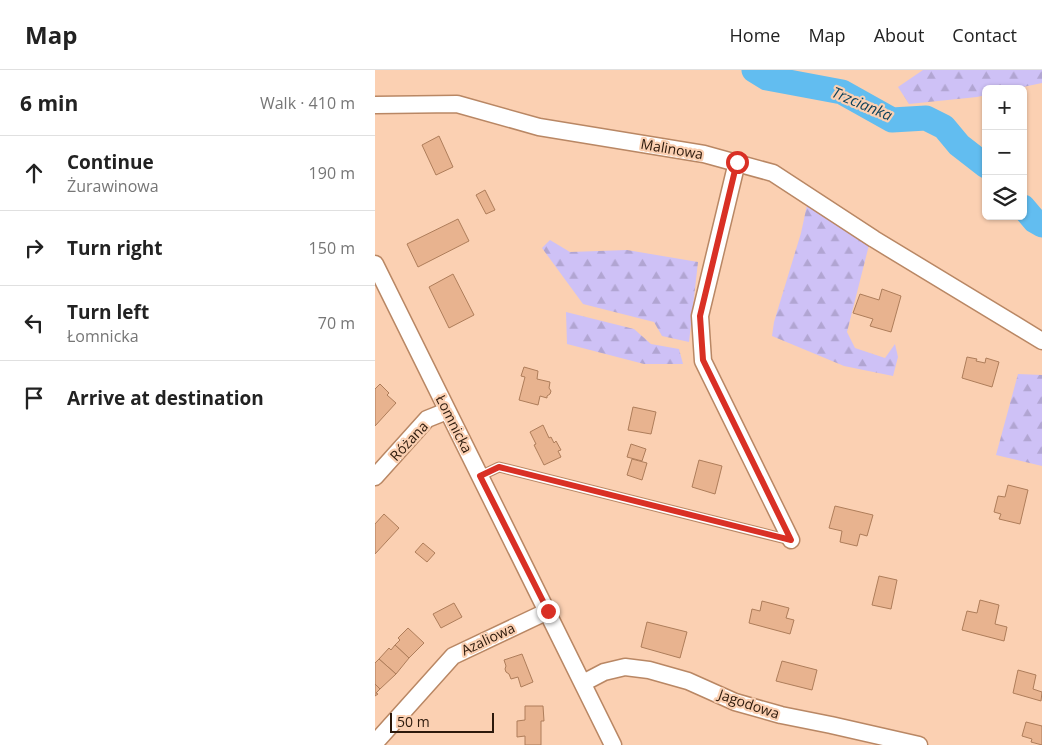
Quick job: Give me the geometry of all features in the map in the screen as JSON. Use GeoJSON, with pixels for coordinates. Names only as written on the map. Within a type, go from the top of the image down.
{"type":"FeatureCollection","features":[{"type":"Feature","properties":{"kind":"street","name":"Malinowa"},"geometry":{"type":"LineString","coordinates":[[375,106],[457,104],[539,127],[705,154],[773,173],[874,239],[1042,341]]}},
{"type":"Feature","properties":{"kind":"street"},"geometry":{"type":"LineString","coordinates":[[737,162],[700,316],[703,360],[791,540]]}},
{"type":"Feature","properties":{"kind":"street","name":"Łomnicka"},"geometry":{"type":"LineString","coordinates":[[375,264],[613,745]]}},
{"type":"Feature","properties":{"kind":"street","name":"Różana"},"geometry":{"type":"LineString","coordinates":[[375,477],[427,419],[447,411]]}},
{"type":"Feature","properties":{"kind":"street","name":"Azaliowa"},"geometry":{"type":"LineString","coordinates":[[375,743],[453,656],[548,611]]}},
{"type":"Feature","properties":{"kind":"street","name":"Jagodowa"},"geometry":{"type":"LineString","coordinates":[[583,683],[604,672],[625,667],[649,670],[688,681],[735,702],[781,715],[916,745]]}},
{"type":"Feature","properties":{"kind":"lane"},"geometry":{"type":"LineString","coordinates":[[480,476],[499,467],[791,540]]}},
{"type":"Feature","properties":{"kind":"green space"},"geometry":{"type":"Polygon","coordinates":[[[923,70],[1042,70],[1042,83],[1027,86],[982,85],[982,96],[977,97],[909,104],[898,87],[923,70]]]}},
{"type":"Feature","properties":{"kind":"green space"},"geometry":{"type":"Polygon","coordinates":[[[807,205],[869,245],[847,332],[855,348],[885,358],[895,344],[898,357],[893,376],[844,366],[772,336],[774,322],[801,233],[807,205]]]}},
{"type":"Feature","properties":{"kind":"green space"},"geometry":{"type":"Polygon","coordinates":[[[550,240],[570,252],[627,250],[698,262],[689,342],[662,336],[654,322],[583,304],[542,248],[550,240]]]}},
{"type":"Feature","properties":{"kind":"green space"},"geometry":{"type":"Polygon","coordinates":[[[566,312],[634,329],[651,344],[679,349],[683,364],[644,364],[567,344],[566,312]]]}},
{"type":"Feature","properties":{"kind":"green space"},"geometry":{"type":"Polygon","coordinates":[[[1018,374],[1042,375],[1042,466],[996,455],[1018,374]]]}},
{"type":"Feature","properties":{"kind":"building"},"geometry":{"type":"Polygon","coordinates":[[[439,136],[453,167],[436,175],[422,145],[439,136]]]}},
{"type":"Feature","properties":{"kind":"building"},"geometry":{"type":"Polygon","coordinates":[[[485,190],[495,210],[486,214],[476,195],[485,190]]]}},
{"type":"Feature","properties":{"kind":"building"},"geometry":{"type":"Polygon","coordinates":[[[458,219],[469,241],[418,267],[407,244],[458,219]]]}},
{"type":"Feature","properties":{"kind":"building"},"geometry":{"type":"Polygon","coordinates":[[[453,274],[474,315],[449,328],[429,287],[453,274]]]}},
{"type":"Feature","properties":{"kind":"building"},"geometry":{"type":"Polygon","coordinates":[[[882,289],[901,296],[891,332],[870,326],[873,319],[853,313],[860,294],[879,300],[882,289]]]}},
{"type":"Feature","properties":{"kind":"building"},"geometry":{"type":"Polygon","coordinates":[[[967,357],[985,363],[986,358],[999,362],[992,387],[962,378],[967,357]]]}},
{"type":"Feature","properties":{"kind":"building"},"geometry":{"type":"Polygon","coordinates":[[[524,367],[538,371],[537,379],[550,382],[550,394],[547,398],[540,396],[538,405],[519,400],[525,377],[521,376],[524,367]]]}},
{"type":"Feature","properties":{"kind":"building"},"geometry":{"type":"Polygon","coordinates":[[[380,384],[389,393],[387,395],[396,403],[375,426],[375,389],[380,384]]]}},
{"type":"Feature","properties":{"kind":"building"},"geometry":{"type":"Polygon","coordinates":[[[633,407],[656,412],[651,434],[628,430],[633,407]]]}},
{"type":"Feature","properties":{"kind":"building"},"geometry":{"type":"Polygon","coordinates":[[[543,425],[549,438],[551,437],[554,443],[556,441],[561,450],[558,451],[561,457],[544,465],[530,432],[543,425]]]}},
{"type":"Feature","properties":{"kind":"building"},"geometry":{"type":"Polygon","coordinates":[[[631,444],[646,449],[642,461],[627,457],[631,444]]]}},
{"type":"Feature","properties":{"kind":"building"},"geometry":{"type":"Polygon","coordinates":[[[632,459],[647,463],[642,480],[627,475],[632,459]]]}},
{"type":"Feature","properties":{"kind":"building"},"geometry":{"type":"Polygon","coordinates":[[[699,460],[722,466],[715,494],[692,487],[699,460]]]}},
{"type":"Feature","properties":{"kind":"building"},"geometry":{"type":"Polygon","coordinates":[[[1008,485],[1028,490],[1020,524],[999,519],[1001,514],[994,512],[998,496],[1005,497],[1008,485]]]}},
{"type":"Feature","properties":{"kind":"building"},"geometry":{"type":"Polygon","coordinates":[[[835,506],[873,515],[867,536],[860,534],[857,546],[840,542],[842,531],[829,528],[835,506]]]}},
{"type":"Feature","properties":{"kind":"building"},"geometry":{"type":"Polygon","coordinates":[[[384,514],[399,528],[375,554],[375,524],[384,514]]]}},
{"type":"Feature","properties":{"kind":"building"},"geometry":{"type":"Polygon","coordinates":[[[423,543],[435,553],[427,562],[415,552],[423,543]]]}},
{"type":"Feature","properties":{"kind":"building"},"geometry":{"type":"Polygon","coordinates":[[[879,576],[897,580],[891,609],[872,605],[879,576]]]}},
{"type":"Feature","properties":{"kind":"building"},"geometry":{"type":"Polygon","coordinates":[[[980,600],[999,605],[995,624],[1007,627],[1004,641],[962,630],[967,611],[977,613],[980,600]]]}},
{"type":"Feature","properties":{"kind":"building"},"geometry":{"type":"Polygon","coordinates":[[[762,601],[789,608],[786,618],[794,620],[790,634],[749,623],[752,609],[760,611],[762,601]]]}},
{"type":"Feature","properties":{"kind":"building"},"geometry":{"type":"Polygon","coordinates":[[[454,603],[462,617],[441,628],[433,614],[454,603]]]}},
{"type":"Feature","properties":{"kind":"building"},"geometry":{"type":"Polygon","coordinates":[[[647,622],[687,632],[680,658],[641,647],[647,622]]]}},
{"type":"Feature","properties":{"kind":"building"},"geometry":{"type":"Polygon","coordinates":[[[408,628],[424,643],[409,658],[395,645],[400,640],[398,638],[408,628]]]}},
{"type":"Feature","properties":{"kind":"building"},"geometry":{"type":"Polygon","coordinates":[[[395,645],[409,658],[396,674],[379,659],[389,648],[391,650],[395,645]]]}},
{"type":"Feature","properties":{"kind":"building"},"geometry":{"type":"Polygon","coordinates":[[[522,654],[533,682],[521,687],[518,677],[511,679],[506,672],[504,660],[522,654]]]}},
{"type":"Feature","properties":{"kind":"building"},"geometry":{"type":"Polygon","coordinates":[[[379,659],[396,674],[380,689],[375,684],[375,663],[379,659]]]}},
{"type":"Feature","properties":{"kind":"building"},"geometry":{"type":"Polygon","coordinates":[[[782,661],[817,670],[812,690],[776,681],[782,661]]]}},
{"type":"Feature","properties":{"kind":"building"},"geometry":{"type":"Polygon","coordinates":[[[1018,670],[1036,675],[1033,689],[1042,692],[1041,701],[1013,693],[1018,670]]]}},
{"type":"Feature","properties":{"kind":"building"},"geometry":{"type":"Polygon","coordinates":[[[375,684],[380,689],[375,696],[375,684]]]}},
{"type":"Feature","properties":{"kind":"building"},"geometry":{"type":"Polygon","coordinates":[[[525,706],[543,706],[544,721],[541,721],[541,745],[525,745],[525,736],[517,737],[517,721],[525,720],[525,706]]]}},
{"type":"Feature","properties":{"kind":"building"},"geometry":{"type":"Polygon","coordinates":[[[1026,722],[1042,726],[1042,745],[1031,742],[1032,739],[1022,736],[1026,722]]]}},
{"type":"Feature","properties":{"kind":"waterway","name":"Trzcianka"},"geometry":{"type":"LineString","coordinates":[[754,70],[767,78],[842,92],[892,120],[926,118],[944,127],[959,145],[982,163]]}},
{"type":"Feature","properties":{"kind":"waterway","name":"Trzcianka"},"geometry":{"type":"LineString","coordinates":[[1027,212],[1035,221],[1042,225]]}},
{"type":"Feature","properties":{"kind":"route"},"geometry":{"type":"LineString","coordinates":[[548,611],[480,476],[499,467],[791,540],[703,360],[700,316],[737,162]]}}]}
